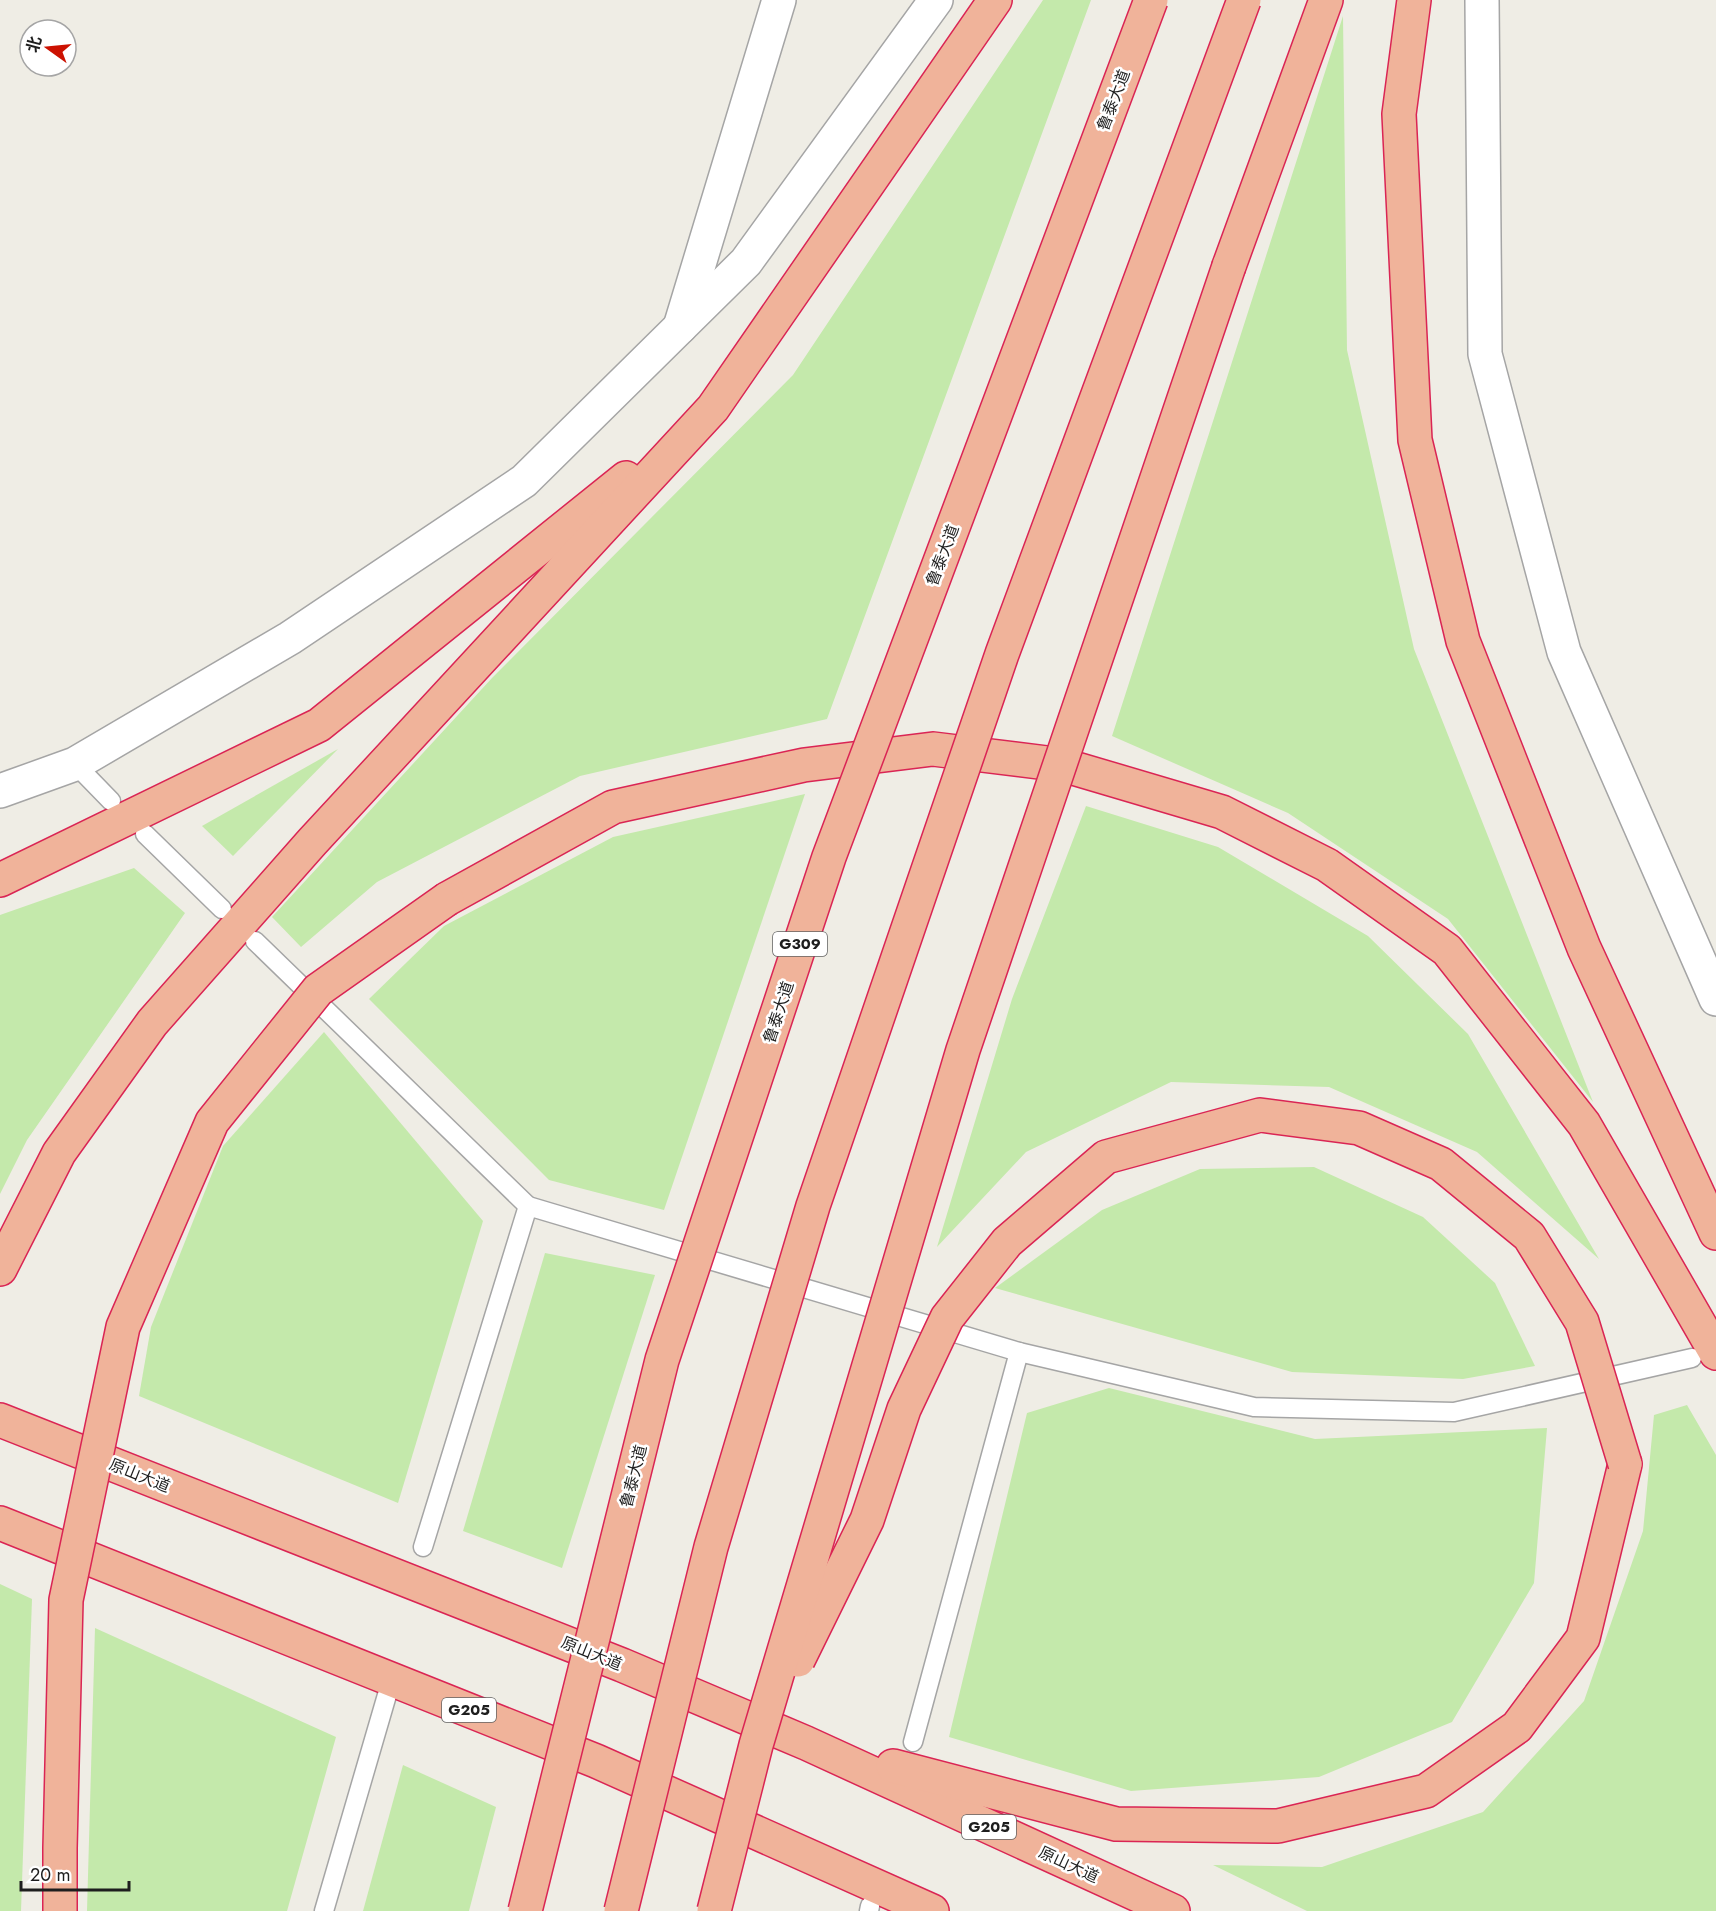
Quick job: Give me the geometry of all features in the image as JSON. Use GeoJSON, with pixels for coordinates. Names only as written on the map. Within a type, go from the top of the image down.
{"type":"FeatureCollection","features":[{"type":"Feature","properties":{"kind":"highway"},"geometry":{"type":"LineString","coordinates":[[0,1269],[59,1153],[152,1023],[312,842],[713,408],[995,0]]}},
{"type":"Feature","properties":{"kind":"highway","name":"鲁泰大道"},"geometry":{"type":"LineString","coordinates":[[525,1911],[662,1360],[829,857],[1151,0]]}},
{"type":"Feature","properties":{"kind":"highway"},"geometry":{"type":"LineString","coordinates":[[621,1911],[711,1547],[813,1206],[1002,654],[1245,0]]}},
{"type":"Feature","properties":{"kind":"highway"},"geometry":{"type":"LineString","coordinates":[[714,1911],[756,1745],[963,1050],[1229,266],[1326,0]]}},
{"type":"Feature","properties":{"kind":"highway"},"geometry":{"type":"LineString","coordinates":[[1414,0],[1399,114],[1415,440],[1464,641],[1584,948],[1716,1233]]}},
{"type":"Feature","properties":{"kind":"highway"},"geometry":{"type":"LineString","coordinates":[[0,880],[319,725],[713,408]]}},
{"type":"Feature","properties":{"kind":"highway"},"geometry":{"type":"LineString","coordinates":[[60,1911],[66,1600],[123,1327],[212,1122],[318,990],[447,899],[613,807],[804,765],[933,749],[1063,765],[1222,812],[1327,865],[1447,950],[1584,1124],[1704,1356]]}},
{"type":"Feature","properties":{"kind":"highway"},"geometry":{"type":"LineString","coordinates":[[756,1745],[867,1520],[904,1409],[947,1318],[1007,1242],[1106,1157],[1260,1115],[1359,1128],[1441,1164],[1529,1236],[1582,1322],[1625,1464],[1582,1638],[1517,1727],[1426,1791],[1278,1826],[1116,1824],[806,1743]]}},
{"type":"Feature","properties":{"kind":"highway","name":"原山大道"},"geometry":{"type":"LineString","coordinates":[[0,1420],[611,1660],[806,1743],[1173,1911]]}},
{"type":"Feature","properties":{"kind":"highway","name":"G205"},"geometry":{"type":"LineString","coordinates":[[0,1523],[596,1761],[932,1911]]}},
{"type":"Feature","properties":{"kind":"highway"},"geometry":{"type":"LineString","coordinates":[[758,1834],[873,1909]]}},
{"type":"Feature","properties":{"kind":"street"},"geometry":{"type":"LineString","coordinates":[[680,327],[778,0]]}},
{"type":"Feature","properties":{"kind":"street"},"geometry":{"type":"LineString","coordinates":[[0,791],[75,764],[290,638],[524,481],[746,262],[936,0]]}},
{"type":"Feature","properties":{"kind":"street"},"geometry":{"type":"LineString","coordinates":[[1482,0],[1485,354],[1564,652],[1716,999]]}},
{"type":"Feature","properties":{"kind":"lane"},"geometry":{"type":"LineString","coordinates":[[75,764],[111,801]]}},
{"type":"Feature","properties":{"kind":"lane"},"geometry":{"type":"LineString","coordinates":[[145,834],[222,909]]}},
{"type":"Feature","properties":{"kind":"lane"},"geometry":{"type":"LineString","coordinates":[[255,941],[528,1206],[1019,1352],[1254,1407],[1454,1412],[1704,1356]]}},
{"type":"Feature","properties":{"kind":"lane"},"geometry":{"type":"LineString","coordinates":[[423,1548],[528,1206]]}},
{"type":"Feature","properties":{"kind":"lane"},"geometry":{"type":"LineString","coordinates":[[913,1742],[1019,1352]]}},
{"type":"Feature","properties":{"kind":"lane"},"geometry":{"type":"LineString","coordinates":[[324,1911],[387,1695]]}},
{"type":"Feature","properties":{"kind":"green space"},"geometry":{"type":"Polygon","coordinates":[[[1043,0],[1091,0],[827,719],[580,776],[377,882],[301,947],[272,917],[492,678],[793,375],[1043,0]]]}},
{"type":"Feature","properties":{"kind":"green space"},"geometry":{"type":"Polygon","coordinates":[[[1343,16],[1347,350],[1414,649],[1593,1102],[1448,919],[1288,813],[1112,736],[1343,16]]]}},
{"type":"Feature","properties":{"kind":"green space"},"geometry":{"type":"Polygon","coordinates":[[[338,749],[233,856],[202,826],[338,749]]]}},
{"type":"Feature","properties":{"kind":"green space"},"geometry":{"type":"Polygon","coordinates":[[[805,794],[664,1210],[549,1180],[369,999],[444,926],[613,837],[805,794]]]}},
{"type":"Feature","properties":{"kind":"green space"},"geometry":{"type":"Polygon","coordinates":[[[1086,806],[1218,847],[1368,936],[1468,1034],[1599,1259],[1477,1152],[1329,1087],[1171,1082],[1026,1152],[937,1247],[1012,999],[1086,806]]]}},
{"type":"Feature","properties":{"kind":"green space"},"geometry":{"type":"Polygon","coordinates":[[[134,868],[185,913],[27,1140],[0,1194],[0,915],[134,868]]]}},
{"type":"Feature","properties":{"kind":"green space"},"geometry":{"type":"Polygon","coordinates":[[[324,1032],[483,1221],[398,1503],[139,1396],[151,1327],[223,1146],[324,1032]]]}},
{"type":"Feature","properties":{"kind":"green space"},"geometry":{"type":"Polygon","coordinates":[[[1314,1167],[1423,1217],[1495,1283],[1535,1366],[1463,1379],[1292,1372],[995,1288],[1102,1210],[1200,1169],[1314,1167]]]}},
{"type":"Feature","properties":{"kind":"green space"},"geometry":{"type":"Polygon","coordinates":[[[545,1253],[655,1275],[562,1568],[463,1531],[545,1253]]]}},
{"type":"Feature","properties":{"kind":"green space"},"geometry":{"type":"Polygon","coordinates":[[[1109,1388],[1315,1439],[1547,1428],[1534,1583],[1452,1722],[1319,1777],[1131,1791],[949,1737],[1027,1413],[1109,1388]]]}},
{"type":"Feature","properties":{"kind":"green space"},"geometry":{"type":"Polygon","coordinates":[[[1687,1405],[1716,1455],[1716,1911],[1307,1911],[1213,1865],[1322,1867],[1483,1812],[1584,1701],[1643,1531],[1654,1415],[1687,1405]]]}},
{"type":"Feature","properties":{"kind":"green space"},"geometry":{"type":"Polygon","coordinates":[[[0,1584],[32,1599],[21,1911],[0,1911],[0,1584]]]}},
{"type":"Feature","properties":{"kind":"green space"},"geometry":{"type":"Polygon","coordinates":[[[95,1628],[336,1737],[287,1911],[87,1911],[95,1628]]]}},
{"type":"Feature","properties":{"kind":"green space"},"geometry":{"type":"Polygon","coordinates":[[[403,1765],[496,1807],[469,1911],[363,1911],[403,1765]]]}}]}
